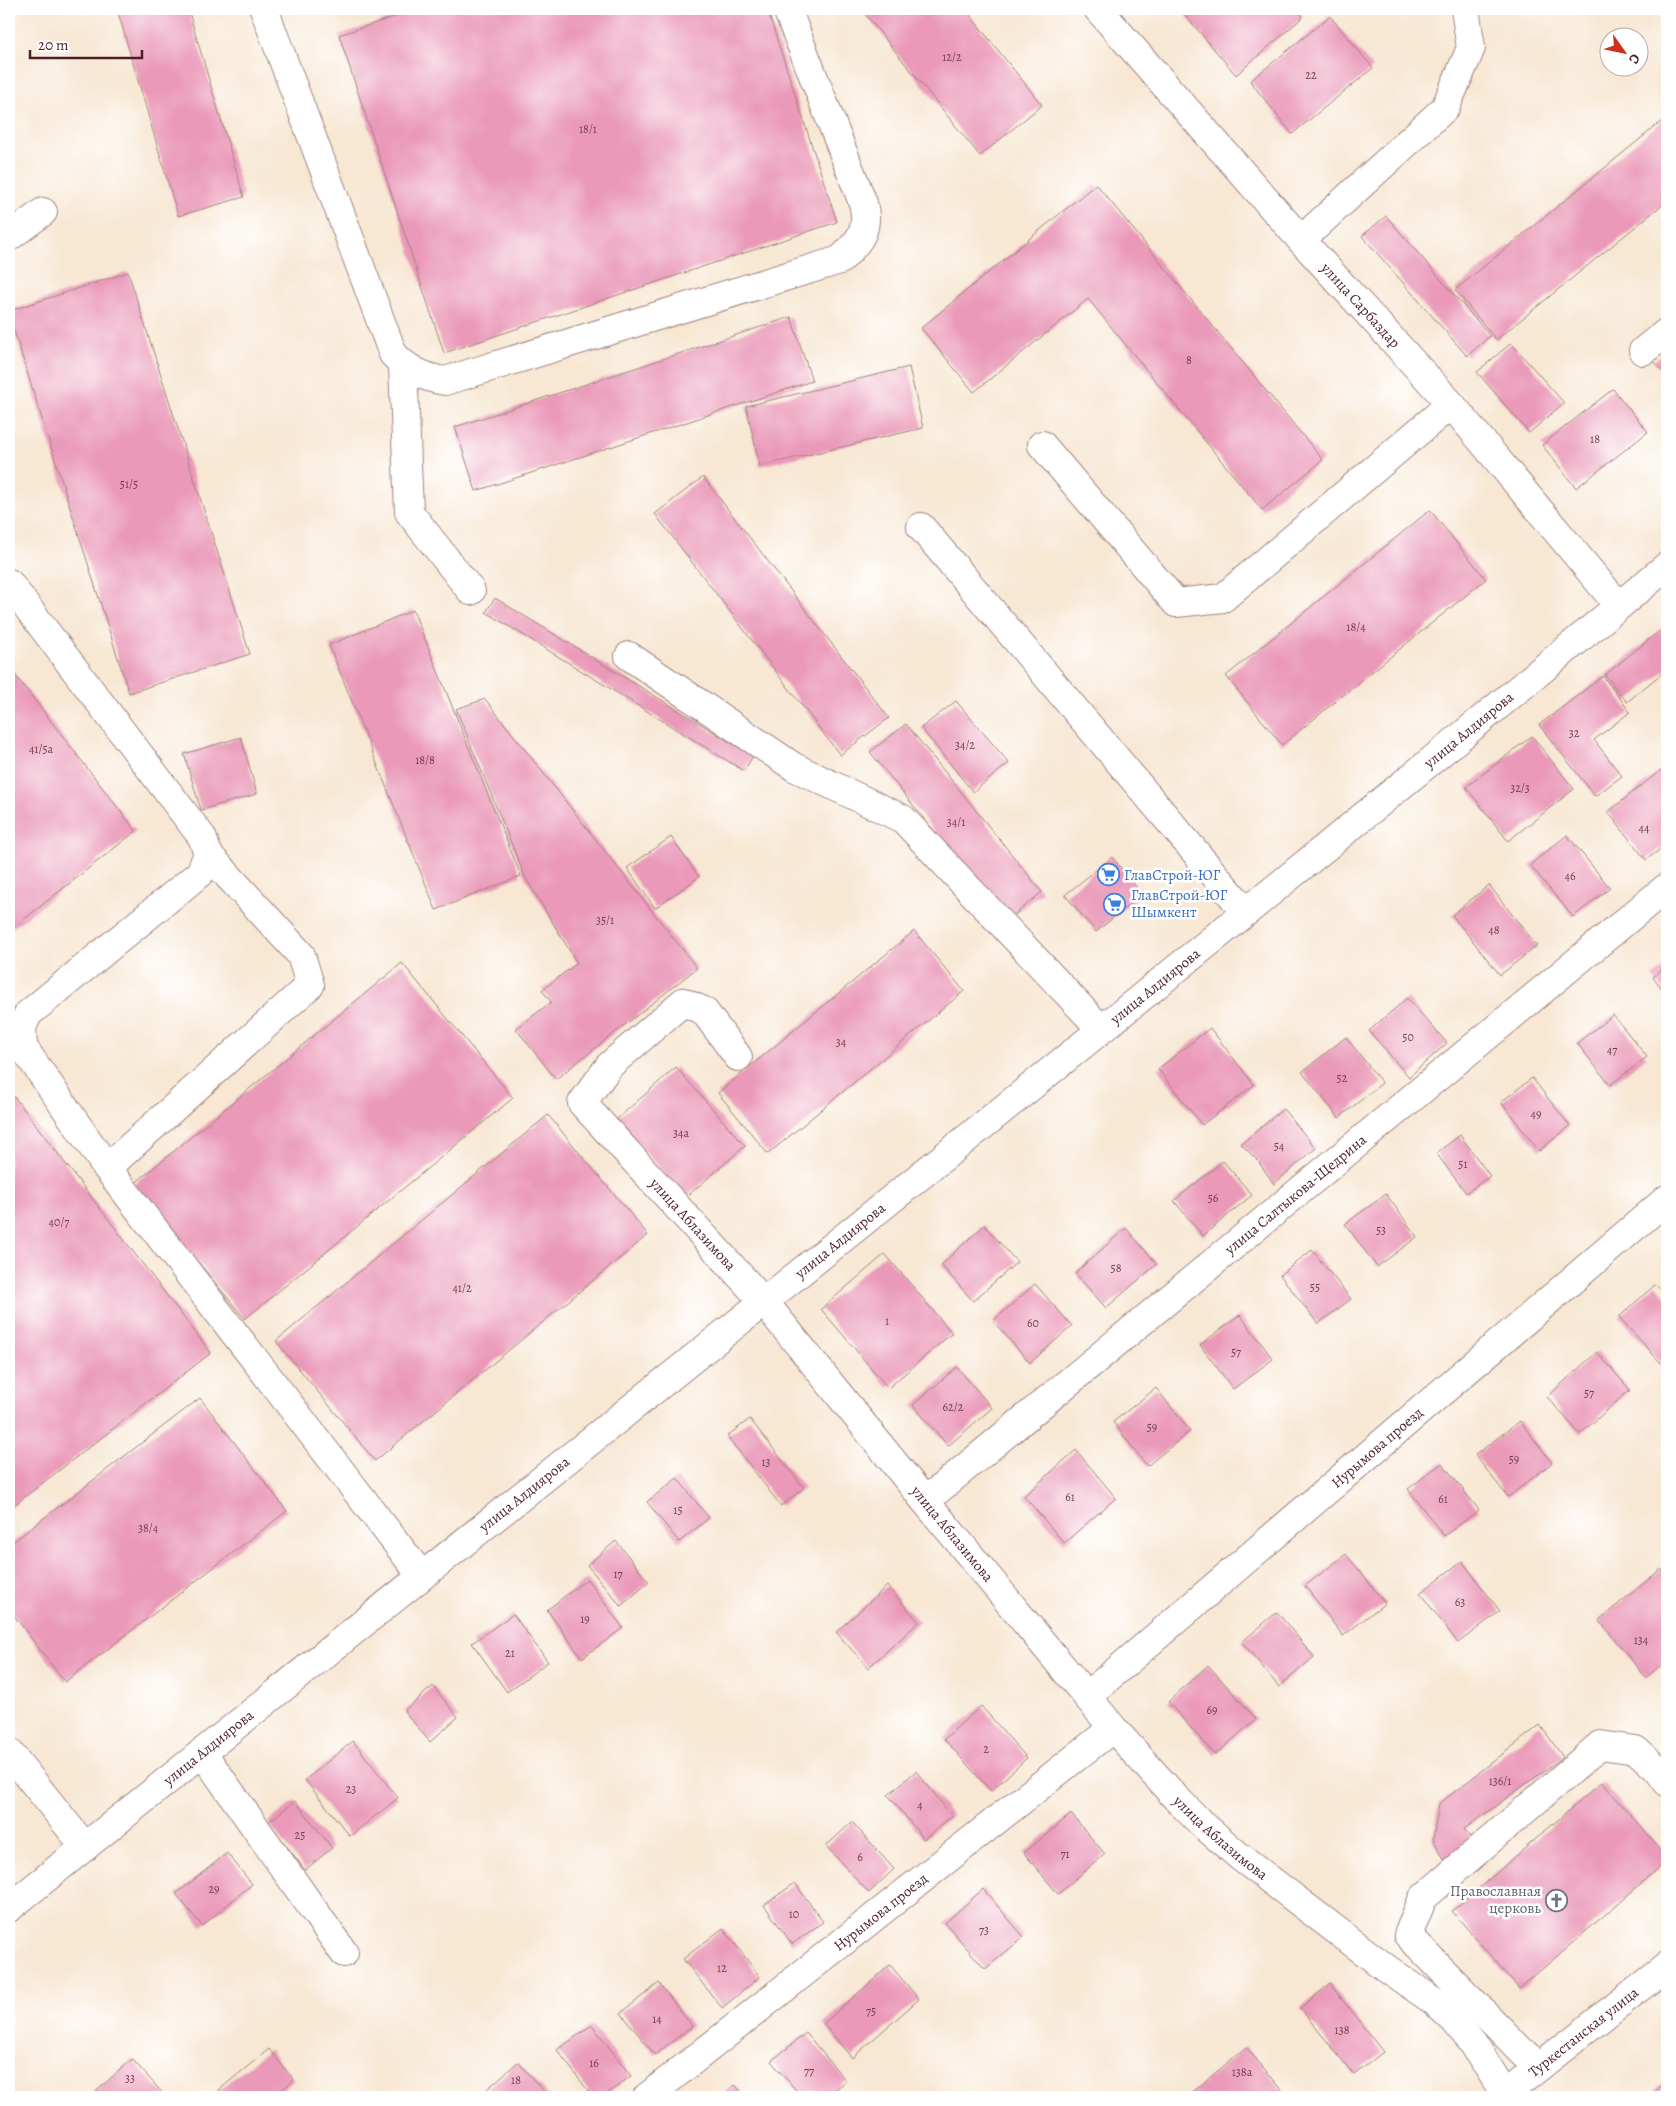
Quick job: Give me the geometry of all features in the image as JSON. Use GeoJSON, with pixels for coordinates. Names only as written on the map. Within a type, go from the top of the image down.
{"type":"FeatureCollection","features":[{"type":"Feature","properties":{"kind":"street"},"geometry":{"type":"LineString","coordinates":[[264,9],[393,354],[403,365],[429,378],[445,381],[840,260],[854,247],[862,234],[867,217],[787,9]]}},
{"type":"Feature","properties":{"kind":"street","name":"улица Сарбаздар"},"geometry":{"type":"LineString","coordinates":[[1098,9],[1301,240],[1452,404],[1620,606]]}},
{"type":"Feature","properties":{"kind":"street"},"geometry":{"type":"LineString","coordinates":[[1301,240],[1446,108],[1471,48],[1465,9]]}},
{"type":"Feature","properties":{"kind":"street"},"geometry":{"type":"LineString","coordinates":[[9,237],[43,212]]}},
{"type":"Feature","properties":{"kind":"street"},"geometry":{"type":"LineString","coordinates":[[1643,351],[1667,332]]}},
{"type":"Feature","properties":{"kind":"street"},"geometry":{"type":"LineString","coordinates":[[403,365],[409,512],[471,591]]}},
{"type":"Feature","properties":{"kind":"street"},"geometry":{"type":"LineString","coordinates":[[1042,445],[1176,603],[1224,598],[1452,404]]}},
{"type":"Feature","properties":{"kind":"street"},"geometry":{"type":"LineString","coordinates":[[921,526],[1245,911]]}},
{"type":"Feature","properties":{"kind":"street","name":"улица Алдиярова"},"geometry":{"type":"LineString","coordinates":[[9,1908],[422,1575],[765,1302],[1667,566]]}},
{"type":"Feature","properties":{"kind":"street"},"geometry":{"type":"LineString","coordinates":[[9,582],[202,837],[208,854],[301,955],[310,985],[108,1168]]}},
{"type":"Feature","properties":{"kind":"street"},"geometry":{"type":"LineString","coordinates":[[629,656],[794,767],[904,819],[1101,1029]]}},
{"type":"Feature","properties":{"kind":"street"},"geometry":{"type":"LineString","coordinates":[[208,854],[200,873],[28,1014],[16,1038],[108,1168],[422,1575]]}},
{"type":"Feature","properties":{"kind":"street","name":"улица Салтыкова-Щедрина"},"geometry":{"type":"LineString","coordinates":[[925,1501],[1667,887]]}},
{"type":"Feature","properties":{"kind":"street","name":"улица Аблазимова"},"geometry":{"type":"LineString","coordinates":[[738,1057],[704,1011],[683,1002],[610,1065],[582,1103],[765,1302],[925,1501],[1087,1696],[1202,1824],[1240,1856],[1448,2014],[1473,2043],[1503,2096]]}},
{"type":"Feature","properties":{"kind":"street","name":"Нурымова проезд"},"geometry":{"type":"LineString","coordinates":[[1087,1696],[1667,1199]]}},
{"type":"Feature","properties":{"kind":"street","name":"Нурымова проезд"},"geometry":{"type":"LineString","coordinates":[[648,2097],[1114,1728]]}},
{"type":"Feature","properties":{"kind":"street"},"geometry":{"type":"LineString","coordinates":[[1538,2068],[1408,1935],[1423,1898],[1600,1745],[1636,1750],[1658,1770],[1667,1782]]}},
{"type":"Feature","properties":{"kind":"street"},"geometry":{"type":"LineString","coordinates":[[9,1752],[85,1847]]}},
{"type":"Feature","properties":{"kind":"street"},"geometry":{"type":"LineString","coordinates":[[202,1752],[344,1953]]}},
{"type":"Feature","properties":{"kind":"street","name":"Туркестанская улица"},"geometry":{"type":"LineString","coordinates":[[1503,2096],[1667,1966]]}},
{"type":"Feature","properties":{"kind":"building"},"geometry":{"type":"Polygon","coordinates":[[[117,9],[188,9],[244,197],[178,216],[117,9]]]}},
{"type":"Feature","properties":{"kind":"building"},"geometry":{"type":"Polygon","coordinates":[[[419,9],[767,9],[837,222],[444,353],[339,35],[419,9]]]}},
{"type":"Feature","properties":{"kind":"building"},"geometry":{"type":"Polygon","coordinates":[[[861,9],[965,9],[1042,105],[980,156],[861,9]]]}},
{"type":"Feature","properties":{"kind":"building"},"geometry":{"type":"Polygon","coordinates":[[[1180,9],[1296,9],[1303,17],[1236,75],[1180,9]]]}},
{"type":"Feature","properties":{"kind":"building"},"geometry":{"type":"Polygon","coordinates":[[[1330,16],[1373,68],[1292,134],[1250,81],[1330,16]]]}},
{"type":"Feature","properties":{"kind":"building"},"geometry":{"type":"Polygon","coordinates":[[[1667,117],[1667,201],[1496,340],[1455,290],[1667,117]]]}},
{"type":"Feature","properties":{"kind":"building"},"geometry":{"type":"Polygon","coordinates":[[[1096,184],[1323,460],[1262,510],[1088,299],[974,392],[921,328],[1096,184]]]}},
{"type":"Feature","properties":{"kind":"building"},"geometry":{"type":"Polygon","coordinates":[[[1386,216],[1490,336],[1467,356],[1362,236],[1386,216]]]}},
{"type":"Feature","properties":{"kind":"building"},"geometry":{"type":"Polygon","coordinates":[[[128,272],[250,654],[129,693],[9,315],[9,311],[128,272]]]}},
{"type":"Feature","properties":{"kind":"building"},"geometry":{"type":"Polygon","coordinates":[[[791,317],[812,381],[476,491],[455,427],[791,317]]]}},
{"type":"Feature","properties":{"kind":"building"},"geometry":{"type":"Polygon","coordinates":[[[1511,343],[1564,403],[1529,433],[1477,372],[1511,343]]]}},
{"type":"Feature","properties":{"kind":"building"},"geometry":{"type":"Polygon","coordinates":[[[1667,350],[1667,378],[1654,361],[1667,350]]]}},
{"type":"Feature","properties":{"kind":"building"},"geometry":{"type":"Polygon","coordinates":[[[909,367],[923,428],[760,466],[746,406],[909,367]]]}},
{"type":"Feature","properties":{"kind":"building"},"geometry":{"type":"Polygon","coordinates":[[[1613,389],[1648,432],[1576,488],[1542,445],[1613,389]]]}},
{"type":"Feature","properties":{"kind":"building"},"geometry":{"type":"Polygon","coordinates":[[[703,477],[889,718],[840,755],[655,514],[703,477]]]}},
{"type":"Feature","properties":{"kind":"building"},"geometry":{"type":"Polygon","coordinates":[[[1430,510],[1486,579],[1282,745],[1226,676],[1430,510]]]}},
{"type":"Feature","properties":{"kind":"building"},"geometry":{"type":"Polygon","coordinates":[[[495,598],[753,756],[744,771],[486,612],[495,598]]]}},
{"type":"Feature","properties":{"kind":"building"},"geometry":{"type":"Polygon","coordinates":[[[413,610],[521,876],[436,910],[329,645],[413,610]]]}},
{"type":"Feature","properties":{"kind":"building"},"geometry":{"type":"Polygon","coordinates":[[[1663,628],[1667,632],[1667,669],[1627,702],[1605,675],[1663,628]]]}},
{"type":"Feature","properties":{"kind":"building"},"geometry":{"type":"Polygon","coordinates":[[[9,667],[136,831],[9,931],[9,667]]]}},
{"type":"Feature","properties":{"kind":"building"},"geometry":{"type":"Polygon","coordinates":[[[1603,676],[1630,712],[1594,740],[1622,776],[1595,796],[1539,725],[1603,676]]]}},
{"type":"Feature","properties":{"kind":"building"},"geometry":{"type":"Polygon","coordinates":[[[485,699],[697,968],[556,1079],[516,1029],[551,1002],[542,990],[577,963],[525,877],[456,709],[485,699]]]}},
{"type":"Feature","properties":{"kind":"building"},"geometry":{"type":"Polygon","coordinates":[[[956,701],[1009,763],[973,792],[921,728],[956,701]]]}},
{"type":"Feature","properties":{"kind":"building"},"geometry":{"type":"Polygon","coordinates":[[[906,724],[1042,892],[1007,921],[870,752],[906,724]]]}},
{"type":"Feature","properties":{"kind":"building"},"geometry":{"type":"Polygon","coordinates":[[[1532,736],[1574,789],[1508,841],[1466,787],[1532,736]]]}},
{"type":"Feature","properties":{"kind":"building"},"geometry":{"type":"Polygon","coordinates":[[[241,737],[257,794],[201,810],[184,754],[241,737]]]}},
{"type":"Feature","properties":{"kind":"building"},"geometry":{"type":"Polygon","coordinates":[[[1661,770],[1667,777],[1667,844],[1646,860],[1608,812],[1661,770]]]}},
{"type":"Feature","properties":{"kind":"building"},"geometry":{"type":"Polygon","coordinates":[[[1567,835],[1610,888],[1573,917],[1530,865],[1567,835]]]}},
{"type":"Feature","properties":{"kind":"building"},"geometry":{"type":"Polygon","coordinates":[[[671,837],[699,877],[655,908],[627,868],[671,837]]]}},
{"type":"Feature","properties":{"kind":"building","name":"ГлавСтрой-ЮГ"},"geometry":{"type":"Polygon","coordinates":[[[1112,857],[1142,894],[1096,932],[1065,895],[1112,857]]]}},
{"type":"Feature","properties":{"kind":"building"},"geometry":{"type":"Polygon","coordinates":[[[1489,885],[1537,946],[1500,975],[1452,915],[1489,885]]]}},
{"type":"Feature","properties":{"kind":"building"},"geometry":{"type":"Polygon","coordinates":[[[914,931],[964,991],[768,1154],[718,1093],[914,931]]]}},
{"type":"Feature","properties":{"kind":"building"},"geometry":{"type":"Polygon","coordinates":[[[402,963],[513,1098],[245,1319],[134,1184],[402,963]]]}},
{"type":"Feature","properties":{"kind":"building"},"geometry":{"type":"Polygon","coordinates":[[[1667,965],[1667,995],[1653,977],[1667,965]]]}},
{"type":"Feature","properties":{"kind":"building"},"geometry":{"type":"Polygon","coordinates":[[[1407,998],[1447,1043],[1409,1077],[1369,1031],[1407,998]]]}},
{"type":"Feature","properties":{"kind":"building"},"geometry":{"type":"Polygon","coordinates":[[[1613,1015],[1647,1057],[1610,1085],[1577,1043],[1613,1015]]]}},
{"type":"Feature","properties":{"kind":"building"},"geometry":{"type":"Polygon","coordinates":[[[1210,1028],[1254,1085],[1202,1125],[1158,1069],[1210,1028]]]}},
{"type":"Feature","properties":{"kind":"building"},"geometry":{"type":"Polygon","coordinates":[[[1346,1037],[1382,1083],[1339,1118],[1302,1072],[1346,1037]]]}},
{"type":"Feature","properties":{"kind":"building"},"geometry":{"type":"Polygon","coordinates":[[[676,1067],[745,1146],[685,1198],[617,1119],[676,1067]]]}},
{"type":"Feature","properties":{"kind":"building"},"geometry":{"type":"Polygon","coordinates":[[[1532,1078],[1570,1126],[1539,1151],[1501,1102],[1532,1078]]]}},
{"type":"Feature","properties":{"kind":"building"},"geometry":{"type":"Polygon","coordinates":[[[9,1090],[211,1353],[9,1509],[9,1452],[14,1448],[9,1441],[9,1090]]]}},
{"type":"Feature","properties":{"kind":"building"},"geometry":{"type":"Polygon","coordinates":[[[1283,1109],[1316,1148],[1274,1184],[1258,1161],[1241,1144],[1283,1109]]]}},
{"type":"Feature","properties":{"kind":"building"},"geometry":{"type":"Polygon","coordinates":[[[548,1115],[648,1235],[375,1461],[276,1341],[548,1115]]]}},
{"type":"Feature","properties":{"kind":"building"},"geometry":{"type":"Polygon","coordinates":[[[1460,1135],[1490,1176],[1466,1193],[1436,1153],[1460,1135]]]}},
{"type":"Feature","properties":{"kind":"building"},"geometry":{"type":"Polygon","coordinates":[[[1223,1161],[1252,1195],[1203,1236],[1174,1201],[1223,1161]]]}},
{"type":"Feature","properties":{"kind":"building"},"geometry":{"type":"Polygon","coordinates":[[[1386,1194],[1417,1237],[1377,1267],[1345,1224],[1386,1194]]]}},
{"type":"Feature","properties":{"kind":"building"},"geometry":{"type":"Polygon","coordinates":[[[984,1225],[1017,1262],[973,1301],[941,1265],[984,1225]]]}},
{"type":"Feature","properties":{"kind":"building"},"geometry":{"type":"Polygon","coordinates":[[[1126,1228],[1157,1264],[1106,1308],[1075,1273],[1126,1228]]]}},
{"type":"Feature","properties":{"kind":"building"},"geometry":{"type":"Polygon","coordinates":[[[1312,1250],[1351,1299],[1318,1324],[1280,1275],[1312,1250]]]}},
{"type":"Feature","properties":{"kind":"building"},"geometry":{"type":"Polygon","coordinates":[[[885,1254],[952,1333],[888,1388],[821,1309],[885,1254]]]}},
{"type":"Feature","properties":{"kind":"building"},"geometry":{"type":"Polygon","coordinates":[[[1035,1284],[1072,1326],[1030,1363],[993,1321],[1035,1284]]]}},
{"type":"Feature","properties":{"kind":"building"},"geometry":{"type":"Polygon","coordinates":[[[1656,1284],[1667,1296],[1667,1358],[1661,1363],[1619,1317],[1656,1284]]]}},
{"type":"Feature","properties":{"kind":"building"},"geometry":{"type":"Polygon","coordinates":[[[1240,1315],[1273,1359],[1233,1389],[1200,1345],[1240,1315]]]}},
{"type":"Feature","properties":{"kind":"building"},"geometry":{"type":"Polygon","coordinates":[[[1597,1352],[1630,1390],[1580,1434],[1547,1397],[1597,1352]]]}},
{"type":"Feature","properties":{"kind":"building"},"geometry":{"type":"Polygon","coordinates":[[[957,1367],[992,1408],[948,1446],[913,1405],[957,1367]]]}},
{"type":"Feature","properties":{"kind":"building"},"geometry":{"type":"Polygon","coordinates":[[[1156,1388],[1190,1431],[1147,1466],[1113,1422],[1156,1388]]]}},
{"type":"Feature","properties":{"kind":"building"},"geometry":{"type":"Polygon","coordinates":[[[200,1398],[287,1511],[65,1682],[9,1609],[9,1545],[200,1398]]]}},
{"type":"Feature","properties":{"kind":"building"},"geometry":{"type":"Polygon","coordinates":[[[750,1419],[804,1488],[781,1506],[727,1436],[750,1419]]]}},
{"type":"Feature","properties":{"kind":"building"},"geometry":{"type":"Polygon","coordinates":[[[1520,1421],[1552,1463],[1508,1497],[1475,1455],[1520,1421]]]}},
{"type":"Feature","properties":{"kind":"building"},"geometry":{"type":"Polygon","coordinates":[[[1076,1450],[1116,1498],[1064,1543],[1024,1496],[1076,1450]]]}},
{"type":"Feature","properties":{"kind":"building"},"geometry":{"type":"Polygon","coordinates":[[[1442,1463],[1479,1510],[1444,1536],[1408,1489],[1442,1463]]]}},
{"type":"Feature","properties":{"kind":"building"},"geometry":{"type":"Polygon","coordinates":[[[677,1478],[709,1518],[679,1542],[647,1502],[677,1478]]]}},
{"type":"Feature","properties":{"kind":"building"},"geometry":{"type":"Polygon","coordinates":[[[616,1541],[649,1582],[621,1606],[587,1565],[616,1541]]]}},
{"type":"Feature","properties":{"kind":"building"},"geometry":{"type":"Polygon","coordinates":[[[1346,1554],[1385,1603],[1343,1636],[1305,1586],[1346,1554]]]}},
{"type":"Feature","properties":{"kind":"building"},"geometry":{"type":"Polygon","coordinates":[[[1462,1561],[1500,1611],[1458,1643],[1420,1593],[1462,1561]]]}},
{"type":"Feature","properties":{"kind":"building"},"geometry":{"type":"Polygon","coordinates":[[[1661,1569],[1667,1577],[1667,1660],[1646,1678],[1599,1620],[1661,1569]]]}},
{"type":"Feature","properties":{"kind":"building"},"geometry":{"type":"Polygon","coordinates":[[[587,1579],[623,1628],[582,1658],[547,1610],[587,1579]]]}},
{"type":"Feature","properties":{"kind":"building"},"geometry":{"type":"Polygon","coordinates":[[[887,1586],[919,1622],[868,1668],[836,1632],[887,1586]]]}},
{"type":"Feature","properties":{"kind":"building"},"geometry":{"type":"Polygon","coordinates":[[[1277,1612],[1314,1657],[1279,1687],[1242,1642],[1277,1612]]]}},
{"type":"Feature","properties":{"kind":"building"},"geometry":{"type":"Polygon","coordinates":[[[513,1614],[548,1662],[507,1692],[472,1643],[513,1614]]]}},
{"type":"Feature","properties":{"kind":"building"},"geometry":{"type":"Polygon","coordinates":[[[1208,1665],[1256,1719],[1215,1755],[1168,1702],[1208,1665]]]}},
{"type":"Feature","properties":{"kind":"building"},"geometry":{"type":"Polygon","coordinates":[[[433,1686],[458,1717],[430,1742],[404,1711],[433,1686]]]}},
{"type":"Feature","properties":{"kind":"building"},"geometry":{"type":"Polygon","coordinates":[[[981,1706],[1027,1758],[991,1791],[944,1739],[981,1706]]]}},
{"type":"Feature","properties":{"kind":"building"},"geometry":{"type":"Polygon","coordinates":[[[1540,1725],[1563,1757],[1464,1829],[1475,1844],[1447,1864],[1433,1839],[1439,1804],[1540,1725]]]}},
{"type":"Feature","properties":{"kind":"building"},"geometry":{"type":"Polygon","coordinates":[[[353,1741],[398,1798],[350,1836],[305,1780],[353,1741]]]}},
{"type":"Feature","properties":{"kind":"building"},"geometry":{"type":"Polygon","coordinates":[[[916,1771],[952,1816],[924,1839],[888,1795],[916,1771]]]}},
{"type":"Feature","properties":{"kind":"building"},"geometry":{"type":"Polygon","coordinates":[[[1602,1782],[1667,1857],[1667,1861],[1519,1989],[1452,1911],[1602,1782]]]}},
{"type":"Feature","properties":{"kind":"building"},"geometry":{"type":"Polygon","coordinates":[[[295,1801],[332,1848],[305,1870],[268,1822],[295,1801]]]}},
{"type":"Feature","properties":{"kind":"building"},"geometry":{"type":"Polygon","coordinates":[[[1071,1814],[1105,1854],[1058,1894],[1024,1853],[1071,1814]]]}},
{"type":"Feature","properties":{"kind":"building"},"geometry":{"type":"Polygon","coordinates":[[[852,1822],[894,1869],[869,1893],[826,1846],[852,1822]]]}},
{"type":"Feature","properties":{"kind":"building"},"geometry":{"type":"Polygon","coordinates":[[[227,1853],[252,1884],[202,1926],[176,1894],[227,1853]]]}},
{"type":"Feature","properties":{"kind":"building"},"geometry":{"type":"Polygon","coordinates":[[[795,1883],[823,1922],[792,1944],[764,1905],[795,1883]]]}},
{"type":"Feature","properties":{"kind":"building"},"geometry":{"type":"Polygon","coordinates":[[[983,1889],[1024,1937],[985,1969],[945,1923],[983,1889]]]}},
{"type":"Feature","properties":{"kind":"building"},"geometry":{"type":"Polygon","coordinates":[[[723,1928],[760,1977],[722,2008],[683,1959],[723,1928]]]}},
{"type":"Feature","properties":{"kind":"building"},"geometry":{"type":"Polygon","coordinates":[[[890,1965],[919,1999],[852,2058],[823,2024],[890,1965]]]}},
{"type":"Feature","properties":{"kind":"building"},"geometry":{"type":"Polygon","coordinates":[[[659,1983],[692,2026],[655,2055],[621,2013],[659,1983]]]}},
{"type":"Feature","properties":{"kind":"building"},"geometry":{"type":"Polygon","coordinates":[[[1330,1984],[1383,2052],[1354,2075],[1300,2008],[1330,1984]]]}},
{"type":"Feature","properties":{"kind":"building"},"geometry":{"type":"Polygon","coordinates":[[[592,2025],[631,2076],[603,2097],[593,2097],[557,2050],[592,2025]]]}},
{"type":"Feature","properties":{"kind":"building"},"geometry":{"type":"Polygon","coordinates":[[[806,2033],[846,2081],[826,2097],[802,2097],[771,2061],[806,2033]]]}},
{"type":"Feature","properties":{"kind":"building"},"geometry":{"type":"Polygon","coordinates":[[[1246,2047],[1288,2097],[1187,2097],[1246,2047]]]}},
{"type":"Feature","properties":{"kind":"building"},"geometry":{"type":"Polygon","coordinates":[[[269,2049],[294,2080],[273,2097],[225,2097],[219,2090],[269,2049]]]}},
{"type":"Feature","properties":{"kind":"building"},"geometry":{"type":"Polygon","coordinates":[[[132,2059],[166,2097],[90,2097],[132,2059]]]}},
{"type":"Feature","properties":{"kind":"building"},"geometry":{"type":"Polygon","coordinates":[[[518,2062],[549,2097],[478,2097],[518,2062]]]}},
{"type":"Feature","properties":{"kind":"building"},"geometry":{"type":"Polygon","coordinates":[[[1667,2079],[1667,2097],[1650,2097],[1667,2079]]]}},
{"type":"Feature","properties":{"kind":"building"},"geometry":{"type":"Polygon","coordinates":[[[735,2085],[746,2097],[721,2097],[735,2085]]]}},
{"type":"Feature","properties":{"kind":"place","name":"ГлавСтрой-ЮГ"},"geometry":{"type":"Point","coordinates":[1108,875]}},
{"type":"Feature","properties":{"kind":"place","name":"ГлавСтрой-ЮГ Шымкент"},"geometry":{"type":"Point","coordinates":[1115,904]}},
{"type":"Feature","properties":{"kind":"place","name":"Православная церковь"},"geometry":{"type":"Point","coordinates":[1557,1900]}}]}
